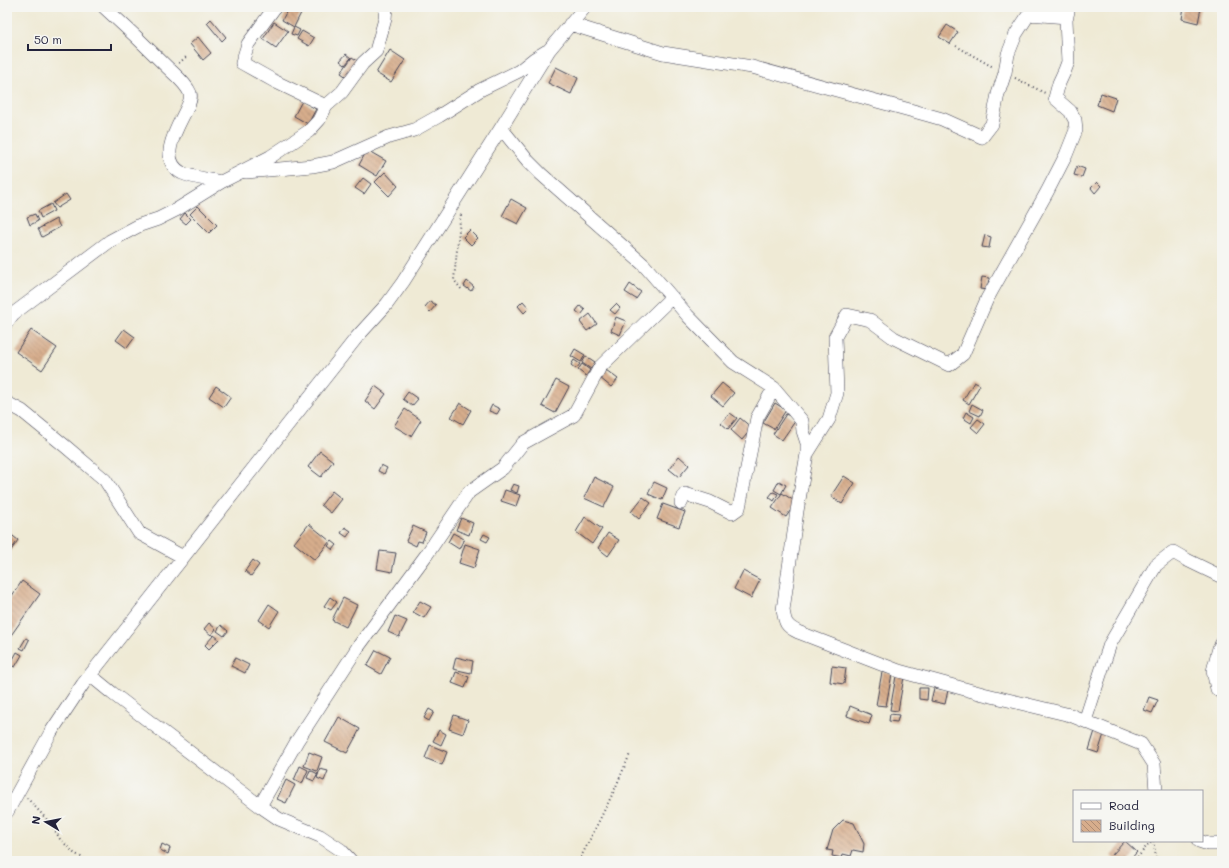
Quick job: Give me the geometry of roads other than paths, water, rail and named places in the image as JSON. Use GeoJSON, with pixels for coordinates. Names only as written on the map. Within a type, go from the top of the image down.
{"type":"FeatureCollection","features":[{"type":"Feature","properties":{"kind":"street"},"geometry":{"type":"LineString","coordinates":[[104,7],[151,51],[189,91],[191,96],[189,104],[176,130],[170,147],[172,163],[183,173],[221,182]]}},
{"type":"Feature","properties":{"kind":"street"},"geometry":{"type":"LineString","coordinates":[[275,7],[248,44],[242,63],[270,79],[326,106]]}},
{"type":"Feature","properties":{"kind":"street"},"geometry":{"type":"LineString","coordinates":[[7,322],[13,314],[110,241],[140,224],[176,210],[221,182],[270,157],[309,131],[319,120],[326,106],[342,92],[363,63],[376,51],[385,20],[386,7]]}},
{"type":"Feature","properties":{"kind":"street"},"geometry":{"type":"LineString","coordinates":[[7,812],[51,732],[90,674],[357,338],[387,304],[403,282],[502,128],[549,50],[585,7]]}},
{"type":"Feature","properties":{"kind":"street"},"geometry":{"type":"LineString","coordinates":[[570,24],[663,53],[752,67],[928,115],[982,137],[992,124],[998,94],[1005,74],[1008,54],[1016,34],[1029,14],[1068,12],[1068,62],[1059,83],[1056,98],[1070,111],[1075,120],[1076,130],[1066,155],[1050,186],[987,299],[963,354],[949,365],[894,338],[870,320],[847,315],[835,337],[837,393],[829,419],[807,454]]}},
{"type":"Feature","properties":{"kind":"street"},"geometry":{"type":"LineString","coordinates":[[238,173],[312,166],[333,162],[389,137],[414,130],[480,90],[519,71],[534,59],[549,50]]}},
{"type":"Feature","properties":{"kind":"street"},"geometry":{"type":"LineString","coordinates":[[502,128],[540,174],[644,265],[699,328],[733,362],[774,388],[802,421],[803,431],[807,443],[807,454],[783,610],[785,620],[789,627],[798,632],[899,671],[982,694],[1070,715],[1141,744],[1154,764],[1156,790]]}},
{"type":"Feature","properties":{"kind":"street"},"geometry":{"type":"LineString","coordinates":[[260,806],[297,741],[358,647],[427,554],[469,492],[503,468],[523,443],[574,415],[600,367],[672,298]]}},
{"type":"Feature","properties":{"kind":"street"},"geometry":{"type":"LineString","coordinates":[[681,503],[685,494],[710,502],[732,514],[739,508],[757,418],[774,388]]}},
{"type":"Feature","properties":{"kind":"street"},"geometry":{"type":"LineString","coordinates":[[7,403],[22,411],[105,480],[139,533],[183,557]]}},
{"type":"Feature","properties":{"kind":"street"},"geometry":{"type":"LineString","coordinates":[[1085,721],[1110,644],[1156,565],[1173,552],[1222,577]]}},
{"type":"Feature","properties":{"kind":"street"},"geometry":{"type":"LineString","coordinates":[[1222,643],[1219,648],[1213,671],[1217,689],[1222,692]]}},
{"type":"Feature","properties":{"kind":"street"},"geometry":{"type":"LineString","coordinates":[[90,674],[112,693],[260,806],[279,819],[320,836],[340,850],[351,861]]}},
{"type":"Feature","properties":{"kind":"street"},"geometry":{"type":"LineString","coordinates":[[1202,842],[1208,844],[1222,844]]}}]}
